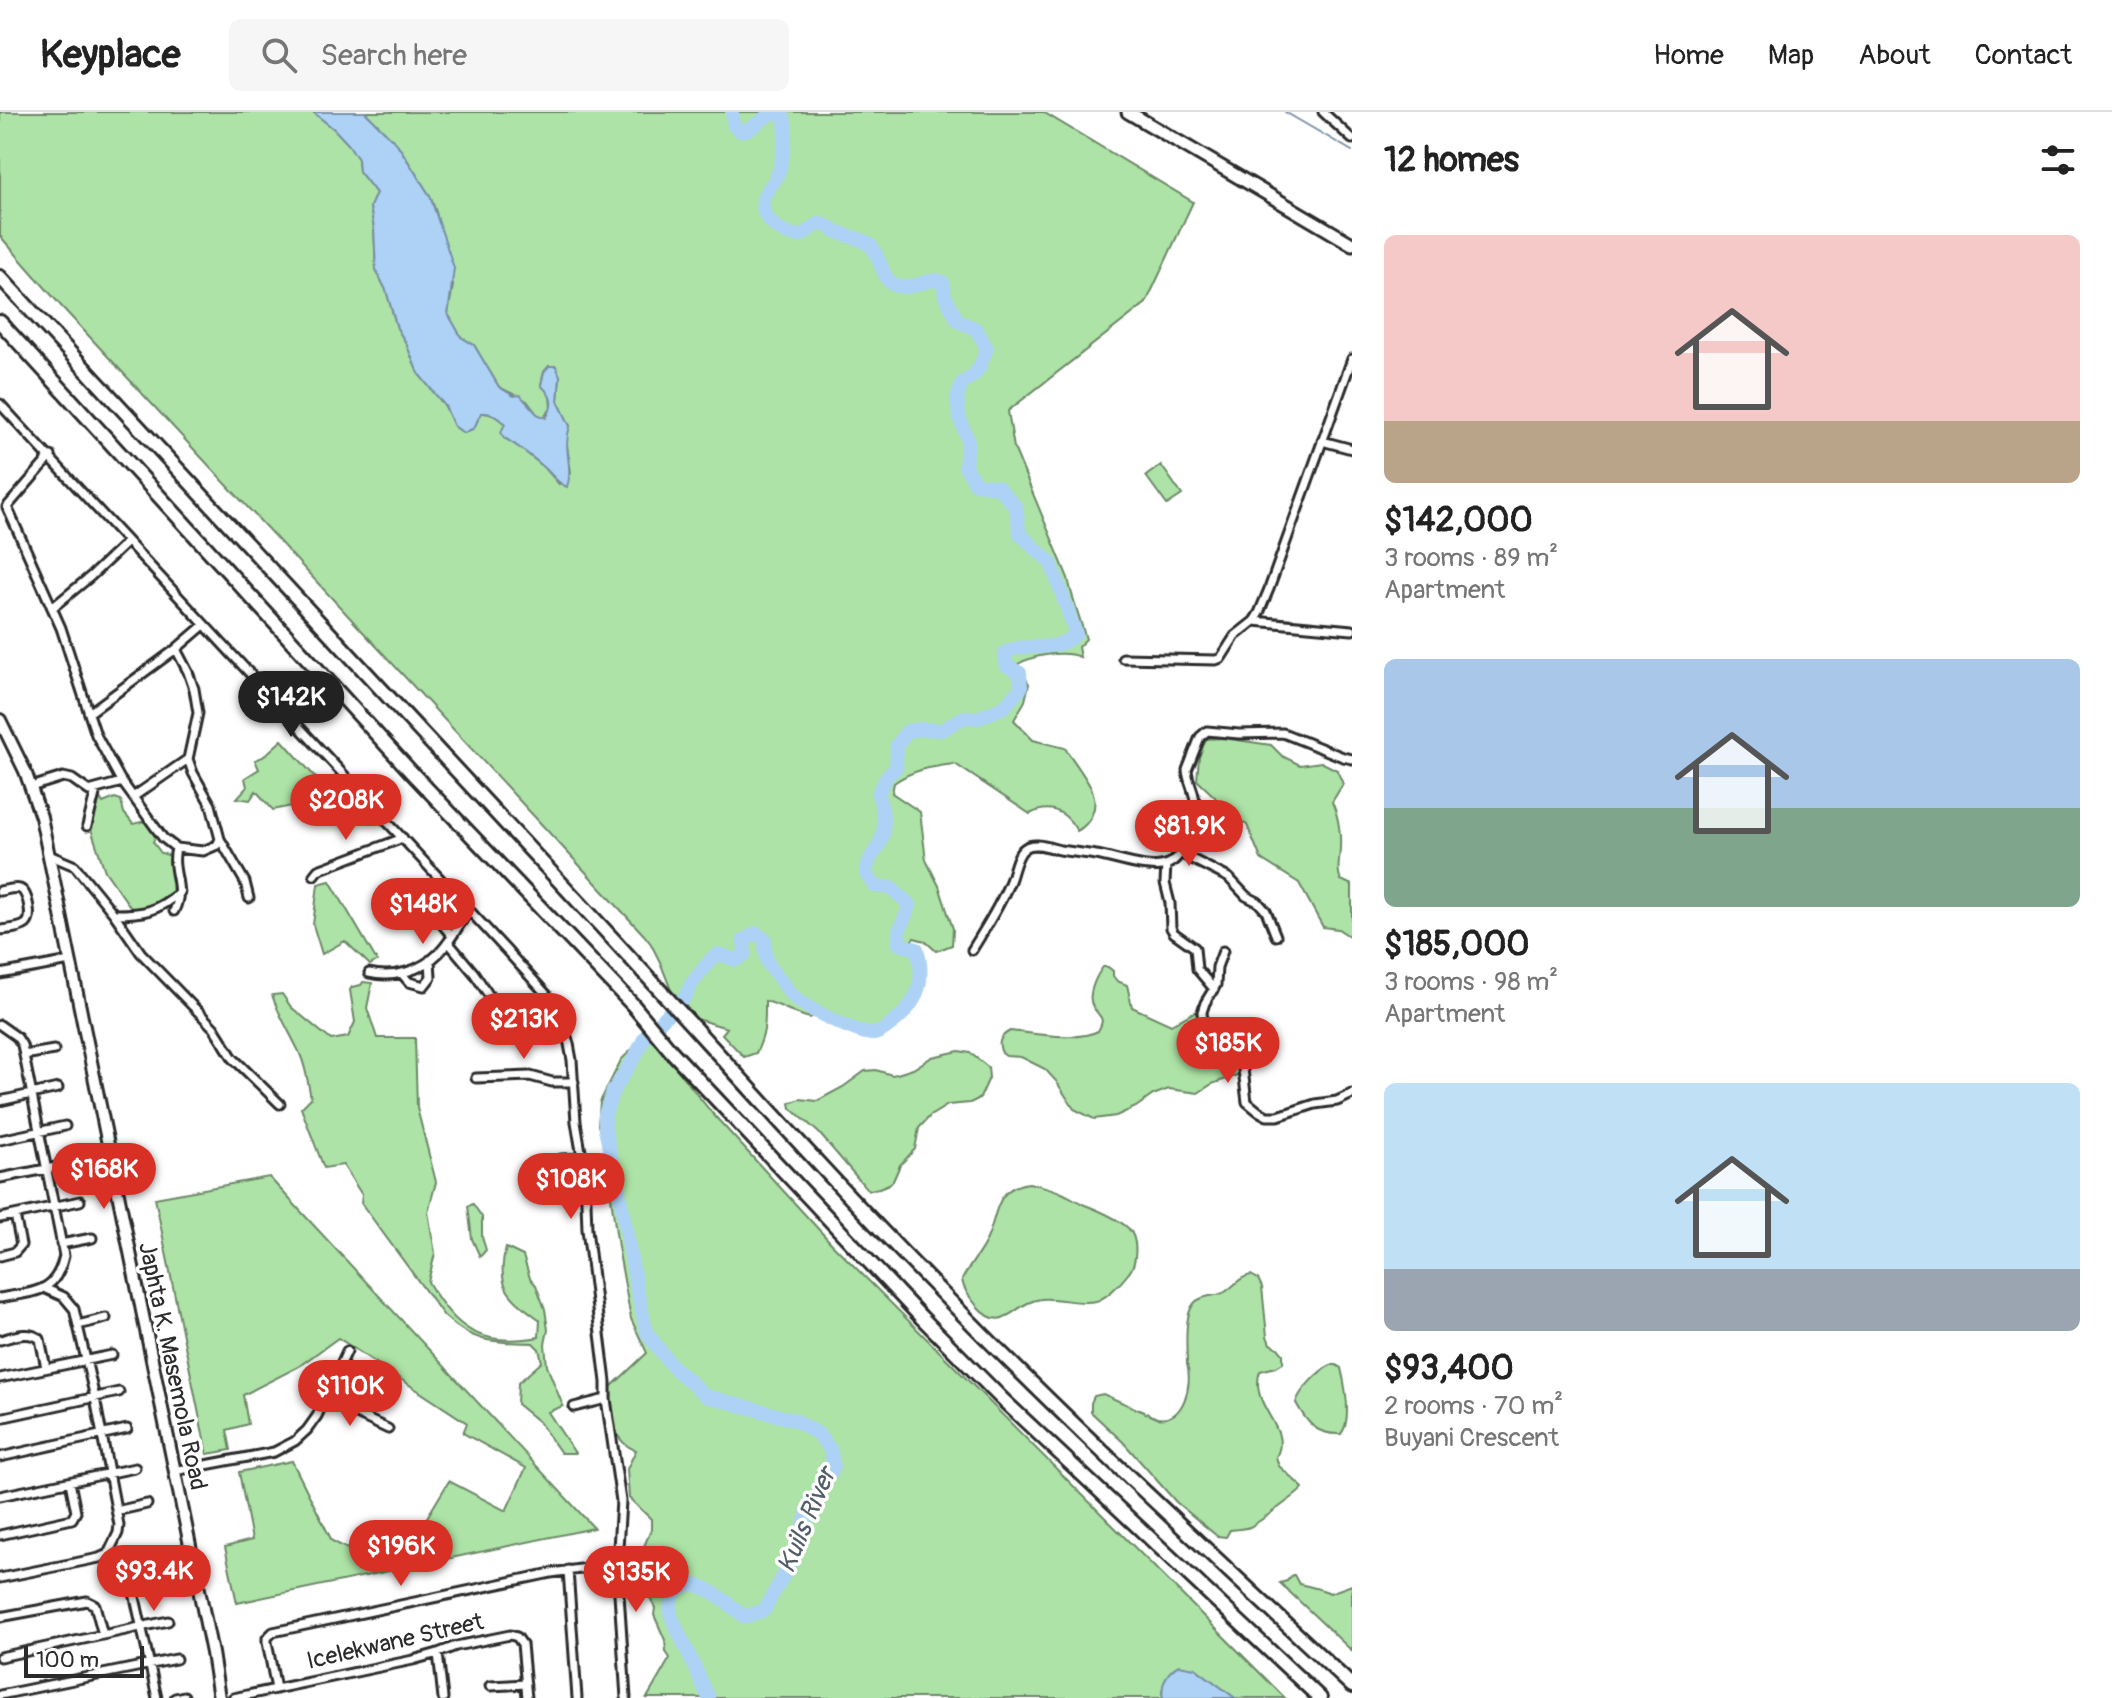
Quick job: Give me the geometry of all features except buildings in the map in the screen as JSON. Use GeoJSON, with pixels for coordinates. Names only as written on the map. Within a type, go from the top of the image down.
{"type":"FeatureCollection","features":[{"type":"Feature","properties":{"kind":"highway"},"geometry":{"type":"LineString","coordinates":[[0,277],[826,1172],[1003,1355],[1209,1554],[1352,1686]]}},
{"type":"Feature","properties":{"kind":"highway"},"geometry":{"type":"LineString","coordinates":[[0,322],[412,773],[921,1317],[1002,1399],[1320,1698]]}},
{"type":"Feature","properties":{"kind":"main road"},"geometry":{"type":"LineString","coordinates":[[1128,112],[1352,244]]}},
{"type":"Feature","properties":{"kind":"main road","name":"Japhta K. Masemola Road"},"geometry":{"type":"LineString","coordinates":[[0,720],[14,746],[41,817],[219,1698]]}},
{"type":"Feature","properties":{"kind":"street"},"geometry":{"type":"LineString","coordinates":[[1323,112],[1352,139]]}},
{"type":"Feature","properties":{"kind":"street"},"geometry":{"type":"LineString","coordinates":[[1123,658],[1216,660],[1221,658],[1235,636],[1254,621],[1269,589],[1352,359]]}},
{"type":"Feature","properties":{"kind":"street"},"geometry":{"type":"LineString","coordinates":[[0,404],[547,995],[565,1030],[574,1082],[606,1399],[621,1501],[617,1564],[626,1698]]}},
{"type":"Feature","properties":{"kind":"street"},"geometry":{"type":"LineString","coordinates":[[1322,441],[1352,449]]}},
{"type":"Feature","properties":{"kind":"street"},"geometry":{"type":"LineString","coordinates":[[7,507],[51,456]]}},
{"type":"Feature","properties":{"kind":"street"},"geometry":{"type":"LineString","coordinates":[[0,499],[7,507],[61,628],[101,744],[122,782],[163,838],[176,848],[203,851],[217,845],[220,839]]}},
{"type":"Feature","properties":{"kind":"street"},"geometry":{"type":"LineString","coordinates":[[52,608],[127,542]]}},
{"type":"Feature","properties":{"kind":"street"},"geometry":{"type":"LineString","coordinates":[[1254,621],[1352,630]]}},
{"type":"Feature","properties":{"kind":"street"},"geometry":{"type":"LineString","coordinates":[[89,713],[204,625]]}},
{"type":"Feature","properties":{"kind":"street"},"geometry":{"type":"LineString","coordinates":[[176,649],[194,689],[198,713],[188,759],[211,805],[220,839],[245,882],[249,898]]}},
{"type":"Feature","properties":{"kind":"street"},"geometry":{"type":"LineString","coordinates":[[972,950],[1004,896],[1020,854],[1028,846],[1095,854],[1135,864],[1166,865],[1176,859],[1195,815],[1195,798],[1187,770],[1204,732],[1283,733],[1352,759]]}},
{"type":"Feature","properties":{"kind":"street"},"geometry":{"type":"LineString","coordinates":[[133,797],[188,759]]}},
{"type":"Feature","properties":{"kind":"street"},"geometry":{"type":"LineString","coordinates":[[31,787],[63,777],[72,779],[87,790],[122,782]]}},
{"type":"Feature","properties":{"kind":"street"},"geometry":{"type":"LineString","coordinates":[[87,826],[96,790]]}},
{"type":"Feature","properties":{"kind":"street"},"geometry":{"type":"LineString","coordinates":[[314,875],[318,870],[403,838]]}},
{"type":"Feature","properties":{"kind":"street"},"geometry":{"type":"LineString","coordinates":[[174,911],[180,892],[174,856],[176,848]]}},
{"type":"Feature","properties":{"kind":"street"},"geometry":{"type":"LineString","coordinates":[[1180,853],[1229,878],[1246,896],[1258,902],[1266,911],[1276,936]]}},
{"type":"Feature","properties":{"kind":"street"},"geometry":{"type":"LineString","coordinates":[[49,855],[75,866],[141,953],[214,1028],[233,1058],[280,1104]]}},
{"type":"Feature","properties":{"kind":"street"},"geometry":{"type":"LineString","coordinates":[[1166,865],[1165,883],[1171,928],[1195,948],[1197,969],[1214,989]]}},
{"type":"Feature","properties":{"kind":"street"},"geometry":{"type":"LineString","coordinates":[[0,891],[22,890],[30,915],[24,925],[0,930]]}},
{"type":"Feature","properties":{"kind":"street"},"geometry":{"type":"LineString","coordinates":[[114,914],[142,913],[171,900],[180,892]]}},
{"type":"Feature","properties":{"kind":"street"},"geometry":{"type":"LineString","coordinates":[[428,907],[496,1006]]}},
{"type":"Feature","properties":{"kind":"street"},"geometry":{"type":"LineString","coordinates":[[369,973],[392,977],[430,960],[450,939],[468,911]]}},
{"type":"Feature","properties":{"kind":"street"},"geometry":{"type":"LineString","coordinates":[[1223,951],[1214,989],[1202,1012],[1208,1041],[1222,1054],[1242,1061],[1247,1102],[1267,1116],[1278,1116],[1315,1104],[1337,1101],[1352,1094]]}},
{"type":"Feature","properties":{"kind":"street"},"geometry":{"type":"LineString","coordinates":[[402,974],[409,982],[424,986],[431,977],[430,960]]}},
{"type":"Feature","properties":{"kind":"street"},"geometry":{"type":"LineString","coordinates":[[0,974],[70,961]]}},
{"type":"Feature","properties":{"kind":"street"},"geometry":{"type":"LineString","coordinates":[[521,1027],[560,1021]]}},
{"type":"Feature","properties":{"kind":"street"},"geometry":{"type":"LineString","coordinates":[[0,1025],[17,1037],[24,1055],[64,1256],[56,1279],[46,1289],[0,1298]]}},
{"type":"Feature","properties":{"kind":"street"},"geometry":{"type":"LineString","coordinates":[[24,1055],[54,1050]]}},
{"type":"Feature","properties":{"kind":"street"},"geometry":{"type":"LineString","coordinates":[[476,1078],[530,1076],[552,1082],[574,1082]]}},
{"type":"Feature","properties":{"kind":"street"},"geometry":{"type":"LineString","coordinates":[[0,1101],[58,1088]]}},
{"type":"Feature","properties":{"kind":"street"},"geometry":{"type":"LineString","coordinates":[[0,1140],[65,1126]]}},
{"type":"Feature","properties":{"kind":"street"},"geometry":{"type":"LineString","coordinates":[[561,1159],[582,1158]]}},
{"type":"Feature","properties":{"kind":"street"},"geometry":{"type":"LineString","coordinates":[[0,1178],[72,1164]]}},
{"type":"Feature","properties":{"kind":"street"},"geometry":{"type":"LineString","coordinates":[[0,1218],[80,1201]]}},
{"type":"Feature","properties":{"kind":"street"},"geometry":{"type":"LineString","coordinates":[[0,1256],[15,1252],[21,1245],[15,1215]]}},
{"type":"Feature","properties":{"kind":"street"},"geometry":{"type":"LineString","coordinates":[[61,1244],[92,1238]]}},
{"type":"Feature","properties":{"kind":"street"},"geometry":{"type":"LineString","coordinates":[[0,1578],[99,1558],[108,1554],[118,1533],[95,1398],[74,1309],[64,1297],[46,1289]]}},
{"type":"Feature","properties":{"kind":"street"},"geometry":{"type":"LineString","coordinates":[[78,1325],[106,1318]]}},
{"type":"Feature","properties":{"kind":"street"},"geometry":{"type":"LineString","coordinates":[[0,1340],[30,1333],[37,1336],[46,1368]]}},
{"type":"Feature","properties":{"kind":"street"},"geometry":{"type":"LineString","coordinates":[[174,1471],[281,1449],[299,1437],[311,1424],[325,1399],[347,1351]]}},
{"type":"Feature","properties":{"kind":"street"},"geometry":{"type":"LineString","coordinates":[[0,1378],[112,1355]]}},
{"type":"Feature","properties":{"kind":"street"},"geometry":{"type":"LineString","coordinates":[[0,1418],[119,1392]]}},
{"type":"Feature","properties":{"kind":"street"},"geometry":{"type":"LineString","coordinates":[[325,1399],[388,1429]]}},
{"type":"Feature","properties":{"kind":"street"},"geometry":{"type":"LineString","coordinates":[[574,1407],[606,1399]]}},
{"type":"Feature","properties":{"kind":"street"},"geometry":{"type":"LineString","coordinates":[[0,1457],[127,1429]]}},
{"type":"Feature","properties":{"kind":"street"},"geometry":{"type":"LineString","coordinates":[[0,1496],[135,1468]]}},
{"type":"Feature","properties":{"kind":"street"},"geometry":{"type":"LineString","coordinates":[[0,1535],[72,1519],[76,1512],[70,1482]]}},
{"type":"Feature","properties":{"kind":"street"},"geometry":{"type":"LineString","coordinates":[[116,1511],[147,1504]]}},
{"type":"Feature","properties":{"kind":"street"},"geometry":{"type":"LineString","coordinates":[[108,1554],[125,1567],[131,1579],[157,1698]]}},
{"type":"Feature","properties":{"kind":"street"},"geometry":{"type":"LineString","coordinates":[[276,1689],[267,1642],[273,1632],[568,1570],[617,1564]]}},
{"type":"Feature","properties":{"kind":"street"},"geometry":{"type":"LineString","coordinates":[[568,1570],[577,1698]]}},
{"type":"Feature","properties":{"kind":"street"},"geometry":{"type":"LineString","coordinates":[[133,1590],[160,1583]]}},
{"type":"Feature","properties":{"kind":"street"},"geometry":{"type":"LineString","coordinates":[[0,1617],[87,1601],[95,1605],[103,1635]]}},
{"type":"Feature","properties":{"kind":"street"},"geometry":{"type":"LineString","coordinates":[[0,1657],[168,1621]]}},
{"type":"Feature","properties":{"kind":"street","name":"Icelekwane Street"},"geometry":{"type":"LineString","coordinates":[[233,1698],[514,1635],[522,1644],[527,1698]]}},
{"type":"Feature","properties":{"kind":"street"},"geometry":{"type":"LineString","coordinates":[[438,1653],[443,1698]]}},
{"type":"Feature","properties":{"kind":"street"},"geometry":{"type":"LineString","coordinates":[[0,1695],[176,1659]]}},
{"type":"Feature","properties":{"kind":"street"},"geometry":{"type":"LineString","coordinates":[[490,1686],[526,1684]]}},
{"type":"Feature","properties":{"kind":"green space"},"geometry":{"type":"Polygon","coordinates":[[[0,112],[313,112],[349,145],[358,159],[359,171],[376,193],[370,207],[376,270],[386,290],[397,328],[418,373],[445,406],[454,426],[464,433],[474,428],[481,413],[494,416],[505,424],[504,438],[545,468],[559,484],[571,473],[566,439],[570,426],[558,401],[560,376],[549,366],[544,372],[541,385],[550,394],[551,409],[543,418],[527,401],[499,387],[474,345],[461,337],[448,314],[453,285],[430,196],[397,144],[365,112],[1043,112],[1193,202],[1146,303],[1008,411],[1014,448],[1068,578],[1086,639],[1078,647],[1080,657],[1049,654],[1018,664],[1029,684],[1025,701],[1014,720],[1033,740],[1065,748],[1093,793],[1094,810],[1089,820],[1077,831],[1057,811],[1045,809],[1030,814],[955,764],[901,778],[894,783],[892,793],[920,812],[926,860],[939,886],[953,929],[952,945],[936,951],[925,941],[914,938],[908,945],[917,949],[920,970],[918,989],[909,1006],[881,1032],[859,1032],[820,1012],[810,1018],[765,1001],[764,1028],[759,1046],[756,1053],[744,1057],[722,1034],[727,1028],[697,1019],[671,990],[660,962],[644,935],[62,307],[0,236],[0,112]]]}},
{"type":"Feature","properties":{"kind":"green space"},"geometry":{"type":"Polygon","coordinates":[[[1161,465],[1182,495],[1167,505],[1146,476],[1161,465]]]}},
{"type":"Feature","properties":{"kind":"green space"},"geometry":{"type":"Polygon","coordinates":[[[1223,738],[1271,745],[1282,756],[1300,765],[1321,762],[1337,770],[1343,784],[1332,802],[1339,830],[1338,868],[1341,880],[1352,885],[1352,938],[1338,929],[1323,927],[1299,883],[1261,859],[1247,825],[1222,811],[1215,797],[1197,780],[1199,757],[1206,739],[1223,738]]]}},
{"type":"Feature","properties":{"kind":"green space"},"geometry":{"type":"Polygon","coordinates":[[[282,740],[316,778],[311,783],[326,799],[273,810],[256,791],[250,800],[237,798],[247,787],[245,778],[259,769],[255,760],[282,740]]]}},
{"type":"Feature","properties":{"kind":"green space"},"geometry":{"type":"Polygon","coordinates":[[[98,795],[103,803],[115,798],[121,800],[124,813],[133,824],[145,821],[157,834],[153,842],[161,853],[171,856],[174,874],[172,892],[136,915],[105,871],[90,826],[98,795]]]}},
{"type":"Feature","properties":{"kind":"green space"},"geometry":{"type":"Polygon","coordinates":[[[330,881],[377,961],[370,965],[345,941],[322,954],[313,925],[318,884],[330,881]]]}},
{"type":"Feature","properties":{"kind":"green space"},"geometry":{"type":"Polygon","coordinates":[[[1103,967],[1108,967],[1117,981],[1127,985],[1132,1007],[1171,1025],[1194,1012],[1200,1014],[1206,1047],[1237,1061],[1241,1065],[1238,1075],[1212,1084],[1198,1093],[1169,1089],[1116,1116],[1094,1119],[1074,1109],[1045,1069],[1021,1057],[1002,1053],[1000,1040],[1010,1031],[1079,1036],[1098,1031],[1102,1020],[1091,1002],[1091,992],[1103,967]]]}},
{"type":"Feature","properties":{"kind":"green space"},"geometry":{"type":"Polygon","coordinates":[[[363,982],[372,983],[367,1008],[377,1038],[415,1038],[417,1108],[436,1182],[428,1212],[435,1253],[428,1282],[449,1313],[473,1332],[501,1340],[539,1337],[540,1320],[513,1298],[502,1273],[506,1248],[523,1256],[545,1309],[547,1366],[563,1406],[548,1412],[575,1453],[561,1453],[539,1422],[517,1404],[518,1383],[542,1362],[539,1349],[533,1343],[485,1340],[475,1337],[444,1316],[361,1203],[362,1195],[343,1165],[324,1168],[301,1108],[311,1098],[304,1064],[272,995],[282,994],[291,1007],[331,1040],[348,1037],[355,1022],[350,990],[363,982]]]}},
{"type":"Feature","properties":{"kind":"green space"},"geometry":{"type":"Polygon","coordinates":[[[652,1038],[712,1113],[832,1244],[1285,1698],[1235,1698],[1195,1668],[1162,1691],[1163,1698],[647,1698],[670,1658],[654,1615],[655,1608],[646,1590],[651,1576],[644,1567],[642,1551],[651,1530],[651,1519],[629,1498],[627,1469],[636,1450],[627,1446],[616,1432],[611,1387],[647,1353],[631,1319],[598,1125],[600,1102],[621,1060],[637,1044],[652,1038]]]}},
{"type":"Feature","properties":{"kind":"green space"},"geometry":{"type":"Polygon","coordinates":[[[959,1051],[970,1053],[988,1067],[989,1078],[980,1098],[970,1103],[948,1105],[930,1116],[919,1128],[915,1149],[900,1165],[893,1181],[879,1188],[866,1188],[819,1133],[791,1108],[790,1103],[800,1099],[817,1101],[865,1071],[897,1074],[913,1069],[932,1057],[959,1051]]]}},
{"type":"Feature","properties":{"kind":"green space"},"geometry":{"type":"Polygon","coordinates":[[[269,1177],[594,1528],[237,1603],[225,1547],[252,1540],[239,1472],[292,1461],[332,1541],[373,1562],[420,1529],[449,1481],[506,1511],[526,1468],[463,1433],[467,1423],[338,1338],[298,1367],[243,1395],[248,1424],[227,1430],[231,1450],[207,1454],[155,1198],[269,1177]]]}},
{"type":"Feature","properties":{"kind":"green space"},"geometry":{"type":"Polygon","coordinates":[[[1029,1183],[1060,1192],[1128,1228],[1136,1251],[1133,1264],[1122,1282],[1096,1301],[1041,1299],[1031,1301],[1002,1318],[994,1318],[977,1306],[962,1280],[986,1241],[998,1204],[1009,1190],[1029,1183]]]}},
{"type":"Feature","properties":{"kind":"green space"},"geometry":{"type":"Polygon","coordinates":[[[473,1204],[482,1217],[482,1237],[486,1250],[480,1257],[472,1239],[468,1206],[473,1204]]]}},
{"type":"Feature","properties":{"kind":"green space"},"geometry":{"type":"Polygon","coordinates":[[[1251,1275],[1258,1279],[1262,1287],[1270,1344],[1283,1354],[1283,1363],[1260,1371],[1260,1395],[1279,1436],[1280,1446],[1276,1457],[1279,1466],[1303,1488],[1250,1527],[1230,1530],[1226,1537],[1217,1536],[1176,1502],[1123,1442],[1091,1412],[1091,1403],[1094,1396],[1103,1394],[1157,1418],[1174,1414],[1184,1400],[1189,1382],[1187,1328],[1190,1310],[1200,1299],[1225,1292],[1251,1275]]]}},
{"type":"Feature","properties":{"kind":"green space"},"geometry":{"type":"Polygon","coordinates":[[[1331,1365],[1341,1368],[1346,1393],[1346,1421],[1341,1434],[1325,1432],[1313,1426],[1296,1403],[1310,1381],[1331,1365]]]}},
{"type":"Feature","properties":{"kind":"green space"},"geometry":{"type":"Polygon","coordinates":[[[1292,1575],[1299,1584],[1330,1593],[1352,1585],[1352,1651],[1280,1583],[1292,1575]]]}},
{"type":"Feature","properties":{"kind":"water"},"geometry":{"type":"Polygon","coordinates":[[[313,112],[365,112],[397,144],[430,196],[454,268],[448,314],[461,337],[474,345],[499,387],[514,396],[520,395],[537,414],[546,418],[551,400],[541,385],[544,372],[549,366],[556,366],[560,376],[558,401],[570,426],[567,487],[504,438],[501,432],[505,424],[500,419],[481,413],[474,428],[464,433],[454,426],[445,406],[418,373],[397,328],[386,290],[376,270],[370,207],[376,193],[359,171],[358,159],[349,145],[313,112]]]}},
{"type":"Feature","properties":{"kind":"water"},"geometry":{"type":"Polygon","coordinates":[[[1179,1665],[1195,1668],[1235,1698],[1163,1698],[1165,1679],[1179,1665]]]}},
{"type":"Feature","properties":{"kind":"waterway","name":"Kuils River"},"geometry":{"type":"LineString","coordinates":[[709,1698],[671,1616],[673,1597],[684,1586],[693,1585],[722,1598],[745,1617],[764,1610],[798,1550],[810,1502],[823,1488],[834,1467],[830,1449],[818,1434],[795,1420],[706,1396],[672,1366],[647,1333],[605,1129],[605,1114],[613,1091],[645,1037],[685,997],[711,959],[719,954],[736,960],[745,954],[744,940],[756,933],[765,939],[766,958],[773,971],[795,998],[810,1008],[845,1026],[874,1034],[900,1017],[913,1001],[921,972],[917,949],[899,944],[899,931],[910,905],[891,888],[875,886],[866,874],[884,827],[878,794],[887,776],[896,768],[897,745],[907,731],[942,730],[964,717],[978,718],[1004,707],[1021,688],[1020,673],[1006,665],[1005,653],[1022,647],[1057,645],[1076,634],[1051,563],[1020,534],[1016,507],[998,487],[976,484],[965,466],[968,441],[959,416],[957,398],[962,383],[974,375],[987,348],[976,329],[958,321],[945,296],[943,282],[937,280],[907,287],[890,282],[875,251],[866,242],[820,223],[800,236],[786,233],[774,225],[765,214],[763,200],[780,166],[785,121],[782,115],[771,113],[750,129],[741,131],[734,126],[732,112]]}},
{"type":"Feature","properties":{"kind":"waterway"},"geometry":{"type":"LineString","coordinates":[[1285,112],[1352,151]]}}]}
